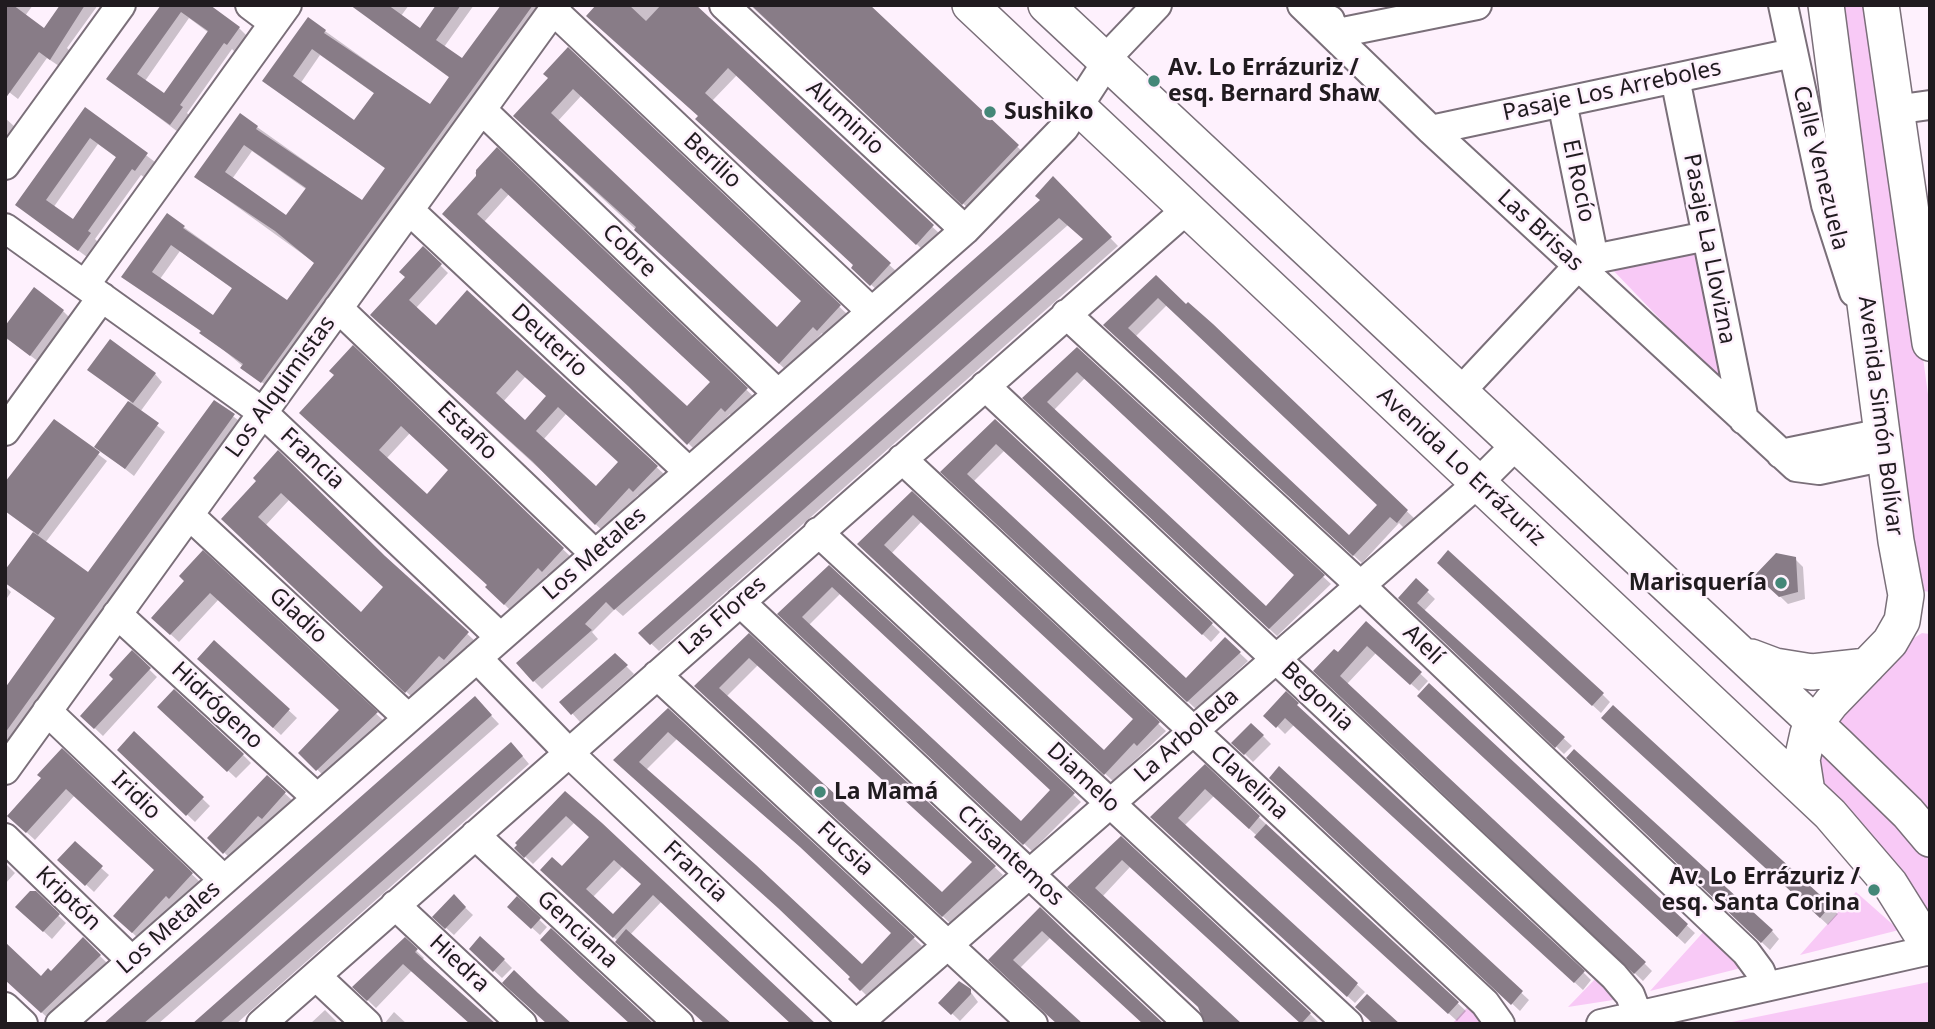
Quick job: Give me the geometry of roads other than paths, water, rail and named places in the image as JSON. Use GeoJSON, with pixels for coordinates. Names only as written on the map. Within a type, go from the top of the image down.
{"type":"FeatureCollection","features":[{"type":"Feature","properties":{"kind":"main road","name":"Avenida Lo Errázuriz"},"geometry":{"type":"LineString","coordinates":[[970,5],[1807,792],[1852,837],[1884,876],[1930,949]]}},
{"type":"Feature","properties":{"kind":"main road"},"geometry":{"type":"LineString","coordinates":[[1046,5],[1515,446],[1815,723],[1908,813],[1930,839]]}},
{"type":"Feature","properties":{"kind":"main road","name":"Avenida Simón Bolívar"},"geometry":{"type":"LineString","coordinates":[[1807,792],[1802,760],[1808,733],[1916,612],[1885,444],[1826,5]]}},
{"type":"Feature","properties":{"kind":"main road"},"geometry":{"type":"LineString","coordinates":[[1881,5],[1894,110],[1921,228],[1930,341]]}},
{"type":"Feature","properties":{"kind":"main road"},"geometry":{"type":"LineString","coordinates":[[1740,653],[1765,664],[1812,672],[1867,666]]}},
{"type":"Feature","properties":{"kind":"street"},"geometry":{"type":"LineString","coordinates":[[5,165],[121,5]]}},
{"type":"Feature","properties":{"kind":"street"},"geometry":{"type":"LineString","coordinates":[[5,430],[94,291],[281,14],[250,5]]}},
{"type":"Feature","properties":{"kind":"street","name":"Aluminio"},"geometry":{"type":"LineString","coordinates":[[724,5],[965,230]]}},
{"type":"Feature","properties":{"kind":"street","name":"Los Metales"},"geometry":{"type":"LineString","coordinates":[[60,1024],[965,230],[1043,153],[1078,107],[1116,48],[1157,5]]}},
{"type":"Feature","properties":{"kind":"street","name":"Las Brisas"},"geometry":{"type":"LineString","coordinates":[[1302,5],[1432,130],[1586,263],[1781,454],[1885,444]]}},
{"type":"Feature","properties":{"kind":"street"},"geometry":{"type":"LineString","coordinates":[[1328,5],[1333,34],[1477,5]]}},
{"type":"Feature","properties":{"kind":"street","name":"Calle Venezuela"},"geometry":{"type":"LineString","coordinates":[[1783,5],[1832,229],[1869,327]]}},
{"type":"Feature","properties":{"kind":"street","name":"Los Alquimistas"},"geometry":{"type":"LineString","coordinates":[[5,770],[555,8]]}},
{"type":"Feature","properties":{"kind":"street","name":"Berilio"},"geometry":{"type":"LineString","coordinates":[[555,8],[871,312]]}},
{"type":"Feature","properties":{"kind":"street","name":"Pasaje Los Arreboles"},"geometry":{"type":"LineString","coordinates":[[1432,130],[1793,53]]}},
{"type":"Feature","properties":{"kind":"street","name":"Pasaje La Llovizna"},"geometry":{"type":"LineString","coordinates":[[1675,78],[1744,420]]}},
{"type":"Feature","properties":{"kind":"street","name":"El Rocío"},"geometry":{"type":"LineString","coordinates":[[1562,102],[1586,263]]}},
{"type":"Feature","properties":{"kind":"street"},"geometry":{"type":"LineString","coordinates":[[1894,110],[1930,105]]}},
{"type":"Feature","properties":{"kind":"street","name":"Cobre"},"geometry":{"type":"LineString","coordinates":[[482,110],[777,393]]}},
{"type":"Feature","properties":{"kind":"street","name":"Las Flores"},"geometry":{"type":"LineString","coordinates":[[261,1024],[1186,209]]}},
{"type":"Feature","properties":{"kind":"street","name":"Deuterio"},"geometry":{"type":"LineString","coordinates":[[409,210],[689,472]]}},
{"type":"Feature","properties":{"kind":"street","name":"Francia"},"geometry":{"type":"LineString","coordinates":[[5,228],[262,412],[500,637]]}},
{"type":"Feature","properties":{"kind":"street"},"geometry":{"type":"LineString","coordinates":[[1459,393],[1586,263],[1707,236]]}},
{"type":"Feature","properties":{"kind":"street","name":"Estaño"},"geometry":{"type":"LineString","coordinates":[[338,308],[596,554]]}},
{"type":"Feature","properties":{"kind":"street","name":"Alelí"},"geometry":{"type":"LineString","coordinates":[[1066,314],[1361,586],[1746,953],[1760,971],[1766,986]]}},
{"type":"Feature","properties":{"kind":"street","name":"Begonia"},"geometry":{"type":"LineString","coordinates":[[985,386],[1623,985],[1638,1016]]}},
{"type":"Feature","properties":{"kind":"street","name":"La Arboleda"},"geometry":{"type":"LineString","coordinates":[[856,1024],[1478,484],[1515,446]]}},
{"type":"Feature","properties":{"kind":"street","name":"Clavelina"},"geometry":{"type":"LineString","coordinates":[[902,459],[1485,1003],[1500,1024]]}},
{"type":"Feature","properties":{"kind":"street","name":"Gladio"},"geometry":{"type":"LineString","coordinates":[[189,515],[408,718]]}},
{"type":"Feature","properties":{"kind":"street","name":"Diamelo"},"geometry":{"type":"LineString","coordinates":[[818,532],[1348,1024]]}},
{"type":"Feature","properties":{"kind":"street","name":"Crisantemos"},"geometry":{"type":"LineString","coordinates":[[740,602],[1189,1024]]}},
{"type":"Feature","properties":{"kind":"street","name":"Hidrógeno"},"geometry":{"type":"LineString","coordinates":[[117,614],[317,799]]}},
{"type":"Feature","properties":{"kind":"street","name":"Francia"},"geometry":{"type":"LineString","coordinates":[[477,658],[569,752],[856,1024]]}},
{"type":"Feature","properties":{"kind":"street","name":"Fucsia"},"geometry":{"type":"LineString","coordinates":[[657,675],[1033,1024]]}},
{"type":"Feature","properties":{"kind":"street","name":"Iridio"},"geometry":{"type":"LineString","coordinates":[[47,711],[224,880]]}},
{"type":"Feature","properties":{"kind":"street","name":"Genciana"},"geometry":{"type":"LineString","coordinates":[[475,835],[679,1024]]}},
{"type":"Feature","properties":{"kind":"street","name":"Kriptón"},"geometry":{"type":"LineString","coordinates":[[5,838],[132,961]]}},
{"type":"Feature","properties":{"kind":"street","name":"Hiedra"},"geometry":{"type":"LineString","coordinates":[[396,905],[522,1024]]}},
{"type":"Feature","properties":{"kind":"street"},"geometry":{"type":"LineString","coordinates":[[1601,1024],[1930,949]]}},
{"type":"Feature","properties":{"kind":"street"},"geometry":{"type":"LineString","coordinates":[[316,976],[367,1024]]}},
{"type":"Feature","properties":{"kind":"street"},"geometry":{"type":"LineString","coordinates":[[5,1007],[23,1024]]}},
{"type":"Feature","properties":{"kind":"place","name":"Av. Lo Errázuriz / esq. Bernard Shaw"},"geometry":{"type":"Point","coordinates":[1154,81]}},
{"type":"Feature","properties":{"kind":"place","name":"Sushiko"},"geometry":{"type":"Point","coordinates":[990,112]}},
{"type":"Feature","properties":{"kind":"place","name":"Marisquería"},"geometry":{"type":"Point","coordinates":[1781,583]}},
{"type":"Feature","properties":{"kind":"place","name":"La Mamá"},"geometry":{"type":"Point","coordinates":[820,792]}},
{"type":"Feature","properties":{"kind":"place","name":"Av. Lo Errázuriz / esq. Santa Corina"},"geometry":{"type":"Point","coordinates":[1874,890]}}]}
